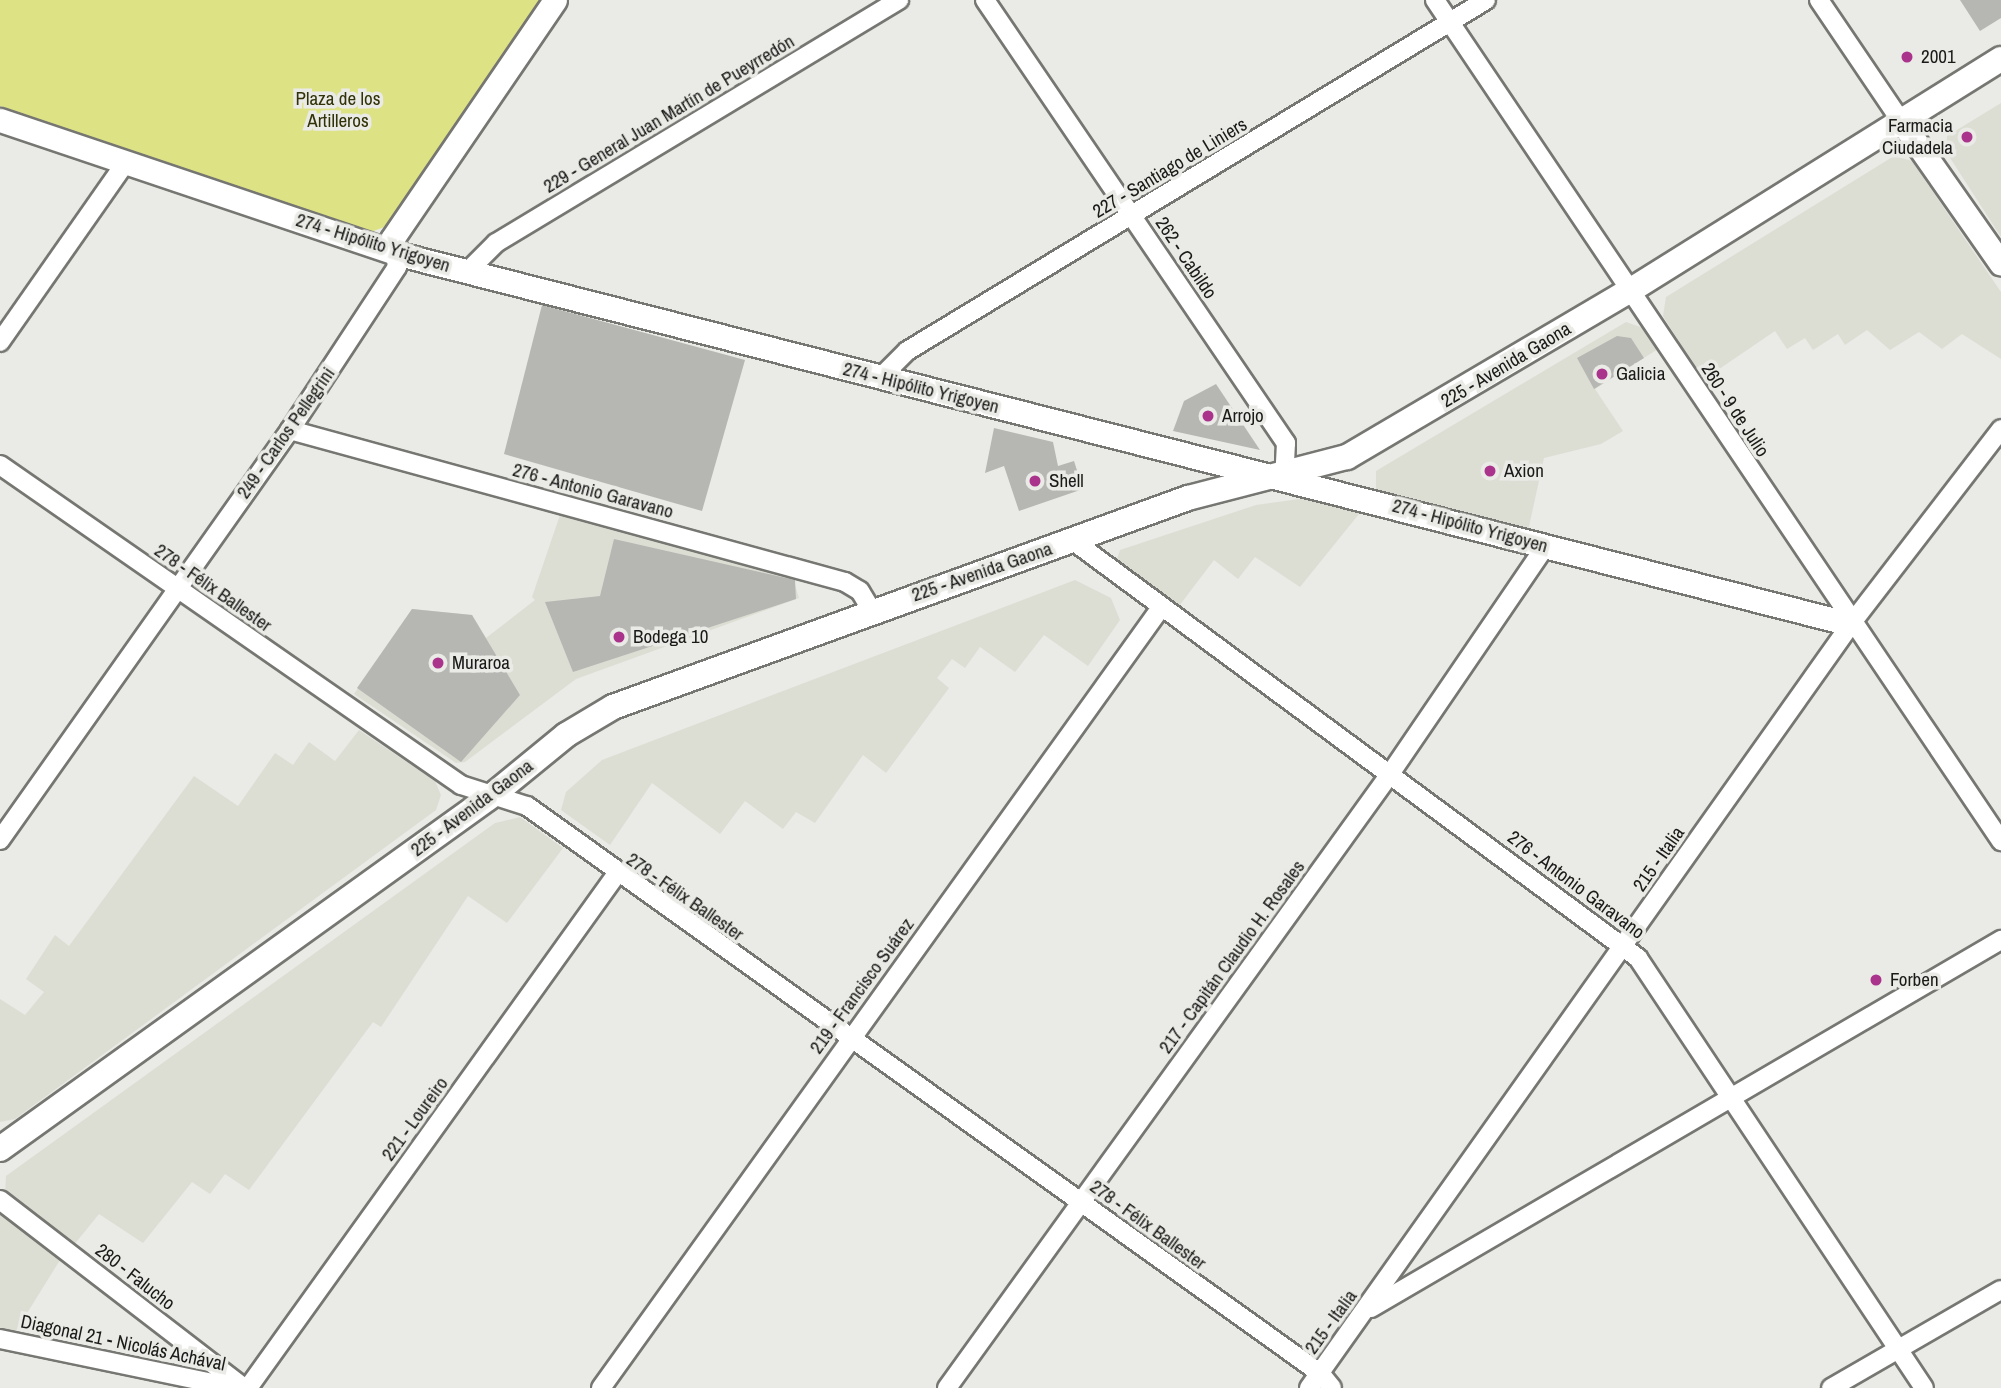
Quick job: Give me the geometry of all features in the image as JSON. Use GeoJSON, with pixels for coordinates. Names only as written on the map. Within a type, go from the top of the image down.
{"type":"FeatureCollection","features":[{"type":"Feature","properties":{"kind":"main road","name":"225 - Avenida Gaona"},"geometry":{"type":"LineString","coordinates":[[0,1149],[494,794],[566,734],[613,707],[1188,498],[1283,476],[1347,457],[1375,443],[1631,290],[2001,60]]}},
{"type":"Feature","properties":{"kind":"street","name":"229 - General Juan Martín de Pueyrredón"},"geometry":{"type":"LineString","coordinates":[[467,272],[496,243],[899,0]]}},
{"type":"Feature","properties":{"kind":"street","name":"262 - Cabildo"},"geometry":{"type":"LineString","coordinates":[[985,0],[1286,443],[1283,476]]}},
{"type":"Feature","properties":{"kind":"street","name":"260 - 9 de Julio"},"geometry":{"type":"LineString","coordinates":[[1435,0],[1631,290],[1851,624],[2001,841]]}},
{"type":"Feature","properties":{"kind":"street","name":"227 - Santiago de Liniers"},"geometry":{"type":"LineString","coordinates":[[880,378],[906,351],[1486,0]]}},
{"type":"Feature","properties":{"kind":"street"},"geometry":{"type":"LineString","coordinates":[[1819,0],[2001,264]]}},
{"type":"Feature","properties":{"kind":"street","name":"249 - Carlos Pellegrini"},"geometry":{"type":"LineString","coordinates":[[0,840],[176,587],[290,430],[397,267],[392,239],[554,6]]}},
{"type":"Feature","properties":{"kind":"street","name":"274 - Hipólito Yrigoyen"},"geometry":{"type":"LineString","coordinates":[[0,120],[395,253],[880,378],[1283,476],[1545,547],[1851,624]]}},
{"type":"Feature","properties":{"kind":"street"},"geometry":{"type":"LineString","coordinates":[[0,342],[127,162]]}},
{"type":"Feature","properties":{"kind":"street","name":"215 - Italia"},"geometry":{"type":"LineString","coordinates":[[1314,1380],[1365,1312],[1851,624],[2001,429]]}},
{"type":"Feature","properties":{"kind":"street","name":"276 - Antonio Garavano"},"geometry":{"type":"LineString","coordinates":[[290,430],[845,582],[860,591],[872,611]]}},
{"type":"Feature","properties":{"kind":"street","name":"278 - Félix Ballester"},"geometry":{"type":"LineString","coordinates":[[0,465],[461,785],[527,806],[616,875],[1082,1203],[1314,1380],[1332,1388]]}},
{"type":"Feature","properties":{"kind":"street","name":"276 - Antonio Garavano"},"geometry":{"type":"LineString","coordinates":[[1072,540],[1160,609],[1624,945],[1924,1388]]}},
{"type":"Feature","properties":{"kind":"street","name":"217 - Capitán Claudio H. Rosales"},"geometry":{"type":"LineString","coordinates":[[947,1388],[1390,774],[1545,547]]}},
{"type":"Feature","properties":{"kind":"street","name":"219 - Francisco Suárez"},"geometry":{"type":"LineString","coordinates":[[601,1388],[1160,609]]}},
{"type":"Feature","properties":{"kind":"street","name":"221 - Loureiro"},"geometry":{"type":"LineString","coordinates":[[246,1388],[616,875]]}},
{"type":"Feature","properties":{"kind":"street"},"geometry":{"type":"LineString","coordinates":[[1365,1312],[2001,940]]}},
{"type":"Feature","properties":{"kind":"street","name":"280 - Falucho"},"geometry":{"type":"LineString","coordinates":[[0,1200],[246,1388]]}},
{"type":"Feature","properties":{"kind":"street"},"geometry":{"type":"LineString","coordinates":[[1830,1388],[2001,1290]]}},
{"type":"Feature","properties":{"kind":"street","name":"Diagonal 21 - Nicolás Achával"},"geometry":{"type":"LineString","coordinates":[[2,1341],[237,1388]]}},
{"type":"Feature","properties":{"kind":"shaded area"},"geometry":{"type":"Polygon","coordinates":[[[2001,103],[2001,237],[1945,150],[1947,136],[2001,103]]]}},
{"type":"Feature","properties":{"kind":"shaded area"},"geometry":{"type":"Polygon","coordinates":[[[1894,156],[1912,161],[2001,292],[2001,359],[1962,334],[1942,349],[1919,332],[1890,350],[1867,330],[1845,345],[1838,334],[1813,350],[1805,338],[1787,349],[1775,331],[1703,380],[1663,316],[1666,297],[1894,156]]]}},
{"type":"Feature","properties":{"kind":"shaded area"},"geometry":{"type":"Polygon","coordinates":[[[1626,322],[1646,329],[1658,349],[1595,389],[1623,431],[1601,444],[1544,458],[1528,531],[1387,497],[1376,490],[1376,471],[1626,322]]]}},
{"type":"Feature","properties":{"kind":"shaded area"},"geometry":{"type":"Polygon","coordinates":[[[1307,498],[1363,509],[1300,587],[1255,557],[1238,579],[1214,560],[1176,610],[1116,562],[1120,550],[1256,505],[1307,498]]]}},
{"type":"Feature","properties":{"kind":"shaded area"},"geometry":{"type":"Polygon","coordinates":[[[560,515],[793,579],[799,598],[576,679],[465,762],[456,763],[354,694],[412,609],[472,615],[486,638],[535,600],[532,597],[560,515]]]}},
{"type":"Feature","properties":{"kind":"shaded area"},"geometry":{"type":"Polygon","coordinates":[[[1075,580],[1111,598],[1120,620],[1088,666],[1044,635],[1015,672],[980,647],[965,668],[952,659],[937,678],[949,688],[886,773],[863,755],[815,823],[796,812],[783,829],[745,801],[720,834],[652,783],[610,845],[561,810],[566,792],[602,760],[1075,580]]]}},
{"type":"Feature","properties":{"kind":"shaded area"},"geometry":{"type":"Polygon","coordinates":[[[359,730],[435,781],[441,795],[436,810],[15,1119],[0,1122],[0,999],[25,1015],[44,992],[26,979],[55,935],[69,946],[194,776],[238,806],[275,753],[293,765],[309,742],[335,761],[359,730]]]}},
{"type":"Feature","properties":{"kind":"shaded area"},"geometry":{"type":"Polygon","coordinates":[[[520,817],[563,848],[507,923],[468,896],[381,1027],[373,1022],[249,1190],[225,1174],[210,1194],[192,1182],[143,1243],[99,1214],[73,1246],[5,1193],[6,1176],[495,823],[520,817]]]}},
{"type":"Feature","properties":{"kind":"shaded area"},"geometry":{"type":"Polygon","coordinates":[[[0,1210],[60,1260],[16,1331],[0,1328],[0,1210]]]}},
{"type":"Feature","properties":{"kind":"green space","name":"Plaza de los Artilleros"},"geometry":{"type":"Polygon","coordinates":[[[0,0],[539,0],[526,29],[390,225],[365,234],[0,106],[0,0]]]}},
{"type":"Feature","properties":{"kind":"building"},"geometry":{"type":"Polygon","coordinates":[[[1960,0],[2001,0],[2001,18],[1980,31],[1960,0]]]}},
{"type":"Feature","properties":{"kind":"building"},"geometry":{"type":"Polygon","coordinates":[[[542,305],[745,360],[702,511],[504,454],[542,305]]]}},
{"type":"Feature","properties":{"kind":"building","name":"Galicia"},"geometry":{"type":"Polygon","coordinates":[[[1617,336],[1631,338],[1644,358],[1594,389],[1577,358],[1617,336]]]}},
{"type":"Feature","properties":{"kind":"building","name":"Arrojo"},"geometry":{"type":"Polygon","coordinates":[[[1216,384],[1260,450],[1173,431],[1184,401],[1216,384]]]}},
{"type":"Feature","properties":{"kind":"building"},"geometry":{"type":"Polygon","coordinates":[[[994,428],[1053,442],[1058,466],[1074,461],[1083,489],[1019,511],[1004,466],[985,473],[994,428]]]}},
{"type":"Feature","properties":{"kind":"building","name":"Bodega 10"},"geometry":{"type":"Polygon","coordinates":[[[614,539],[795,580],[796,599],[573,672],[545,602],[600,596],[614,539]]]}},
{"type":"Feature","properties":{"kind":"building","name":"Muraroa"},"geometry":{"type":"Polygon","coordinates":[[[412,609],[472,615],[520,695],[461,762],[357,688],[412,609]]]}},
{"type":"Feature","properties":{"kind":"place","name":"2001"},"geometry":{"type":"Point","coordinates":[1907,57]}},
{"type":"Feature","properties":{"kind":"place","name":"Farmacia Ciudadela"},"geometry":{"type":"Point","coordinates":[1967,137]}},
{"type":"Feature","properties":{"kind":"place","name":"Galicia"},"geometry":{"type":"Point","coordinates":[1602,374]}},
{"type":"Feature","properties":{"kind":"place","name":"Arrojo"},"geometry":{"type":"Point","coordinates":[1208,416]}},
{"type":"Feature","properties":{"kind":"place","name":"Axion"},"geometry":{"type":"Point","coordinates":[1490,471]}},
{"type":"Feature","properties":{"kind":"place","name":"Shell"},"geometry":{"type":"Point","coordinates":[1035,481]}},
{"type":"Feature","properties":{"kind":"place","name":"Bodega 10"},"geometry":{"type":"Point","coordinates":[619,637]}},
{"type":"Feature","properties":{"kind":"place","name":"Muraroa"},"geometry":{"type":"Point","coordinates":[438,663]}},
{"type":"Feature","properties":{"kind":"place","name":"Forben"},"geometry":{"type":"Point","coordinates":[1876,980]}}]}
